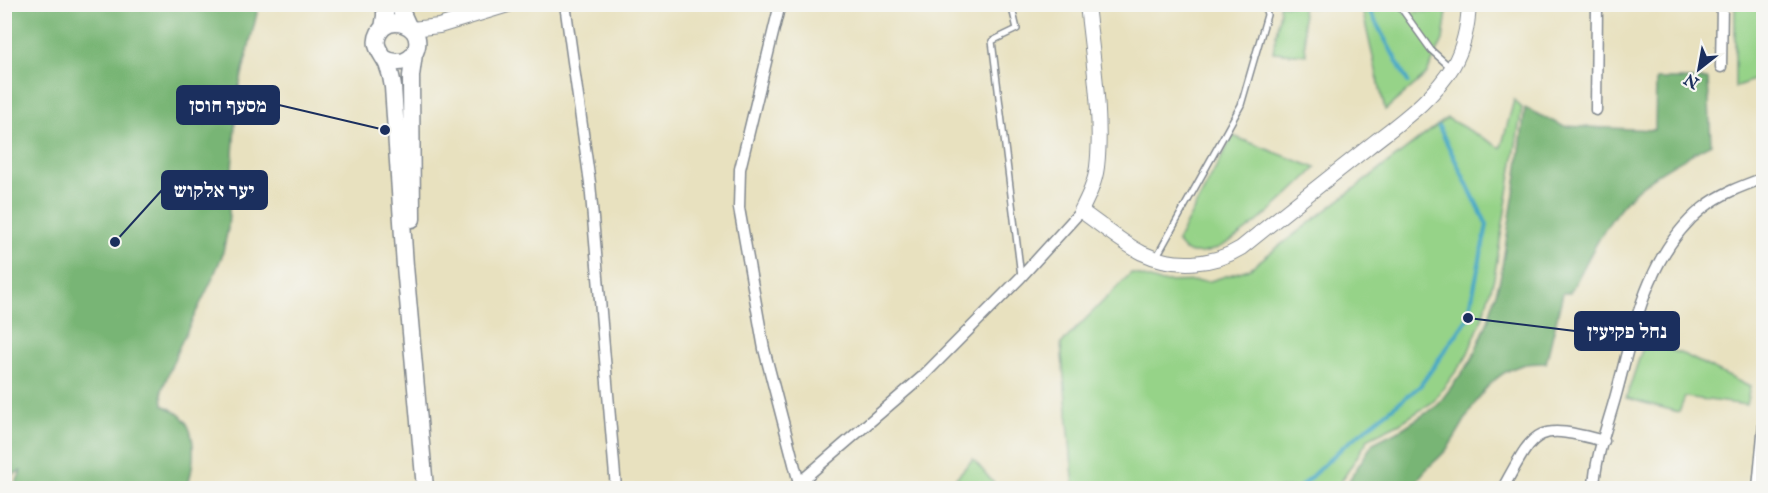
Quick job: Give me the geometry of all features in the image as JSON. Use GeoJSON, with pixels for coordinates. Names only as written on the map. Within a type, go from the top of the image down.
{"type":"FeatureCollection","features":[{"type":"Feature","properties":{"kind":"main road"},"geometry":{"type":"LineString","coordinates":[[385,4],[383,28],[377,40],[377,47],[388,66],[393,87],[405,266],[426,489]]}},
{"type":"Feature","properties":{"kind":"main road"},"geometry":{"type":"LineString","coordinates":[[398,4],[417,41],[411,76],[412,229],[436,489]]}},
{"type":"Feature","properties":{"kind":"main road"},"geometry":{"type":"LineString","coordinates":[[383,28],[394,22],[410,27]]}},
{"type":"Feature","properties":{"kind":"main road"},"geometry":{"type":"LineString","coordinates":[[384,58],[390,62],[404,62],[416,51]]}},
{"type":"Feature","properties":{"kind":"street"},"geometry":{"type":"LineString","coordinates":[[416,51],[426,34],[439,26],[510,4]]}},
{"type":"Feature","properties":{"kind":"street"},"geometry":{"type":"LineString","coordinates":[[565,4],[590,183],[616,489]]}},
{"type":"Feature","properties":{"kind":"street"},"geometry":{"type":"LineString","coordinates":[[780,4],[740,168],[739,208],[764,349],[796,486],[922,377],[1021,277],[1081,211],[1093,185],[1097,168],[1098,136],[1087,4]]}},
{"type":"Feature","properties":{"kind":"street"},"geometry":{"type":"LineString","coordinates":[[1081,211],[1140,252],[1156,258],[1173,261],[1214,261],[1227,257],[1412,112],[1444,80],[1462,46],[1467,27],[1469,4]]}},
{"type":"Feature","properties":{"kind":"street"},"geometry":{"type":"LineString","coordinates":[[1596,110],[1597,4]]}},
{"type":"Feature","properties":{"kind":"street"},"geometry":{"type":"LineString","coordinates":[[1721,67],[1722,4]]}},
{"type":"Feature","properties":{"kind":"street"},"geometry":{"type":"LineString","coordinates":[[410,27],[439,26]]}},
{"type":"Feature","properties":{"kind":"street"},"geometry":{"type":"LineString","coordinates":[[1594,489],[1604,441],[1643,299],[1656,267],[1684,226],[1703,208],[1723,195],[1764,178]]}},
{"type":"Feature","properties":{"kind":"street"},"geometry":{"type":"LineString","coordinates":[[1758,489],[1764,424]]}},
{"type":"Feature","properties":{"kind":"street"},"geometry":{"type":"LineString","coordinates":[[1503,489],[1525,448],[1541,434],[1560,430],[1604,441]]}},
{"type":"Feature","properties":{"kind":"lane"},"geometry":{"type":"LineString","coordinates":[[1011,4],[1017,29],[992,41],[1021,277]]}},
{"type":"Feature","properties":{"kind":"lane"},"geometry":{"type":"LineString","coordinates":[[1156,258],[1241,105],[1267,15],[1265,4]]}},
{"type":"Feature","properties":{"kind":"lane"},"geometry":{"type":"LineString","coordinates":[[1398,4],[1431,50],[1451,69]]}},
{"type":"Feature","properties":{"kind":"green space"},"geometry":{"type":"Polygon","coordinates":[[[5,4],[259,5],[237,95],[228,229],[222,256],[179,347],[162,390],[163,405],[180,415],[190,431],[193,460],[187,488],[14,488],[21,471],[5,478],[5,4]]]}},
{"type":"Feature","properties":{"kind":"green space"},"geometry":{"type":"Polygon","coordinates":[[[1403,4],[1404,12],[1447,11],[1443,40],[1426,75],[1385,110],[1362,9],[1302,7],[1306,55],[1273,52],[1279,5],[1403,4]]]}},
{"type":"Feature","properties":{"kind":"green space"},"geometry":{"type":"Polygon","coordinates":[[[1735,5],[1764,5],[1763,76],[1735,87],[1735,5]]]}},
{"type":"Feature","properties":{"kind":"green space"},"geometry":{"type":"Polygon","coordinates":[[[1656,79],[1708,79],[1711,144],[1650,179],[1620,208],[1600,238],[1570,293],[1563,293],[1546,363],[1522,365],[1496,379],[1477,400],[1447,449],[1424,472],[1415,488],[1344,488],[1373,443],[1403,428],[1437,406],[1471,361],[1488,321],[1500,279],[1525,108],[1563,126],[1655,130],[1656,79]]]}},
{"type":"Feature","properties":{"kind":"green space"},"geometry":{"type":"Polygon","coordinates":[[[1514,100],[1522,108],[1494,278],[1482,319],[1466,358],[1433,402],[1400,423],[1369,438],[1337,488],[1074,488],[1061,344],[1131,273],[1160,282],[1210,281],[1249,269],[1447,118],[1501,148],[1514,100]]]}},
{"type":"Feature","properties":{"kind":"green space"},"geometry":{"type":"Polygon","coordinates":[[[1233,136],[1316,168],[1270,211],[1227,243],[1206,252],[1189,252],[1177,241],[1233,136]]]}},
{"type":"Feature","properties":{"kind":"green space"},"geometry":{"type":"Polygon","coordinates":[[[1645,341],[1685,355],[1750,387],[1746,405],[1685,397],[1679,412],[1626,398],[1645,341]]]}},
{"type":"Feature","properties":{"kind":"green space"},"geometry":{"type":"Polygon","coordinates":[[[973,459],[998,488],[947,488],[973,459]]]}},
{"type":"Feature","properties":{"kind":"waterway"},"geometry":{"type":"LineString","coordinates":[[1366,4],[1408,82]]}},
{"type":"Feature","properties":{"kind":"waterway"},"geometry":{"type":"LineString","coordinates":[[1299,488],[1344,446],[1420,386],[1468,318],[1487,225],[1439,127]]}},
{"type":"Feature","properties":{"kind":"place","name":"מסעף חוסן"},"geometry":{"type":"Point","coordinates":[385,130]}},
{"type":"Feature","properties":{"kind":"place","name":"יער אלקוש"},"geometry":{"type":"Point","coordinates":[115,242]}},
{"type":"Feature","properties":{"kind":"place","name":"נחל פקיעין"},"geometry":{"type":"Point","coordinates":[1468,318]}}]}
